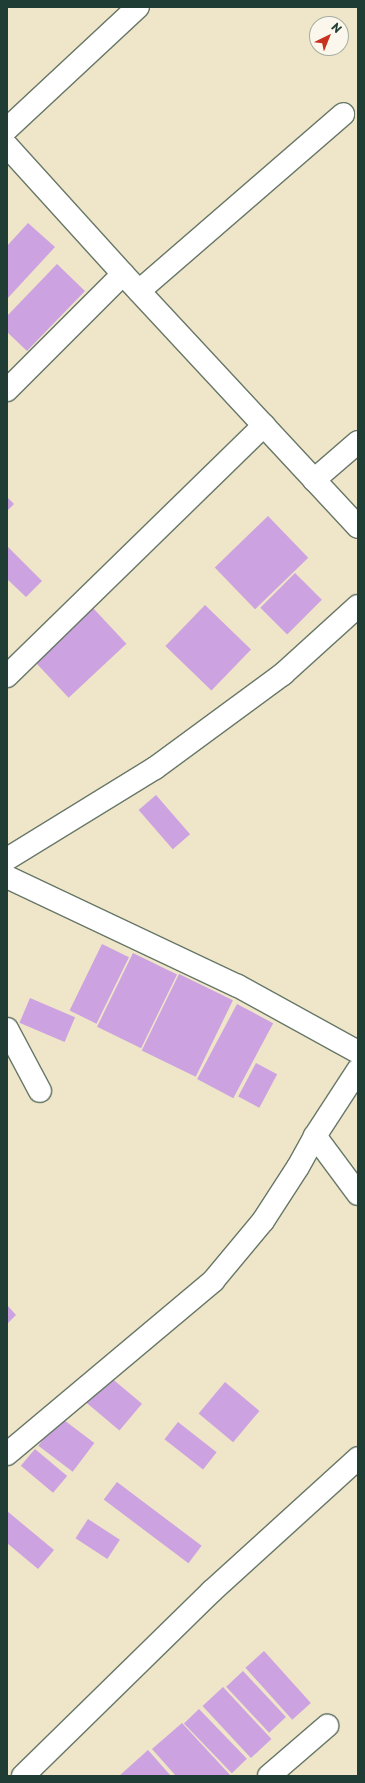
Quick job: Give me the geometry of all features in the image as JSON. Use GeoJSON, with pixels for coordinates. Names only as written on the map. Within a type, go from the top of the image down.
{"type":"FeatureCollection","features":[{"type":"Feature","properties":{"kind":"street"},"geometry":{"type":"LineString","coordinates":[[7,129],[138,7]]}},
{"type":"Feature","properties":{"kind":"street"},"geometry":{"type":"LineString","coordinates":[[139,292],[343,114]]}},
{"type":"Feature","properties":{"kind":"street"},"geometry":{"type":"LineString","coordinates":[[7,146],[139,292],[264,424],[358,527]]}},
{"type":"Feature","properties":{"kind":"street"},"geometry":{"type":"LineString","coordinates":[[7,390],[123,274]]}},
{"type":"Feature","properties":{"kind":"street"},"geometry":{"type":"LineString","coordinates":[[7,676],[264,424]]}},
{"type":"Feature","properties":{"kind":"street"},"geometry":{"type":"LineString","coordinates":[[314,480],[358,442]]}},
{"type":"Feature","properties":{"kind":"street"},"geometry":{"type":"LineString","coordinates":[[7,859],[155,768],[283,674],[358,606]]}},
{"type":"Feature","properties":{"kind":"street"},"geometry":{"type":"LineString","coordinates":[[7,877],[238,986],[358,1052]]}},
{"type":"Feature","properties":{"kind":"street"},"geometry":{"type":"LineString","coordinates":[[7,1029],[40,1091]]}},
{"type":"Feature","properties":{"kind":"street"},"geometry":{"type":"LineString","coordinates":[[7,1454],[213,1282],[263,1221],[315,1136],[357,1074]]}},
{"type":"Feature","properties":{"kind":"street"},"geometry":{"type":"LineString","coordinates":[[315,1136],[358,1194]]}},
{"type":"Feature","properties":{"kind":"street"},"geometry":{"type":"LineString","coordinates":[[23,1776],[212,1591],[358,1458]]}},
{"type":"Feature","properties":{"kind":"street"},"geometry":{"type":"LineString","coordinates":[[269,1776],[327,1726]]}},
{"type":"Feature","properties":{"kind":"building"},"geometry":{"type":"Polygon","coordinates":[[[28,223],[55,247],[7,299],[7,246],[28,223]]]}},
{"type":"Feature","properties":{"kind":"building"},"geometry":{"type":"Polygon","coordinates":[[[57,264],[85,291],[27,351],[7,332],[7,316],[57,264]]]}},
{"type":"Feature","properties":{"kind":"building"},"geometry":{"type":"Polygon","coordinates":[[[7,497],[14,504],[7,511],[7,497]]]}},
{"type":"Feature","properties":{"kind":"building"},"geometry":{"type":"Polygon","coordinates":[[[268,516],[308,558],[255,609],[215,567],[268,516]]]}},
{"type":"Feature","properties":{"kind":"building"},"geometry":{"type":"Polygon","coordinates":[[[7,546],[42,581],[26,597],[7,579],[7,546]]]}},
{"type":"Feature","properties":{"kind":"building"},"geometry":{"type":"Polygon","coordinates":[[[295,573],[322,600],[287,635],[260,608],[295,573]]]}},
{"type":"Feature","properties":{"kind":"building"},"geometry":{"type":"Polygon","coordinates":[[[205,605],[251,649],[211,690],[165,646],[205,605]]]}},
{"type":"Feature","properties":{"kind":"building"},"geometry":{"type":"Polygon","coordinates":[[[93,608],[126,644],[69,698],[35,662],[93,608]]]}},
{"type":"Feature","properties":{"kind":"building"},"geometry":{"type":"Polygon","coordinates":[[[156,795],[190,834],[173,849],[139,810],[156,795]]]}},
{"type":"Feature","properties":{"kind":"building"},"geometry":{"type":"Polygon","coordinates":[[[102,944],[129,957],[97,1024],[70,1011],[102,944]]]}},
{"type":"Feature","properties":{"kind":"building"},"geometry":{"type":"Polygon","coordinates":[[[133,953],[177,974],[141,1048],[97,1027],[133,953]]]}},
{"type":"Feature","properties":{"kind":"building"},"geometry":{"type":"Polygon","coordinates":[[[179,974],[233,1000],[196,1077],[142,1050],[179,974]]]}},
{"type":"Feature","properties":{"kind":"building"},"geometry":{"type":"Polygon","coordinates":[[[30,998],[75,1017],[65,1042],[19,1023],[30,998]]]}},
{"type":"Feature","properties":{"kind":"building"},"geometry":{"type":"Polygon","coordinates":[[[237,1004],[273,1023],[233,1098],[197,1079],[237,1004]]]}},
{"type":"Feature","properties":{"kind":"building"},"geometry":{"type":"Polygon","coordinates":[[[256,1063],[277,1074],[259,1108],[238,1097],[256,1063]]]}},
{"type":"Feature","properties":{"kind":"building"},"geometry":{"type":"Polygon","coordinates":[[[7,1305],[16,1315],[7,1324],[7,1305]]]}},
{"type":"Feature","properties":{"kind":"building"},"geometry":{"type":"Polygon","coordinates":[[[109,1376],[142,1404],[119,1430],[87,1403],[109,1376]]]}},
{"type":"Feature","properties":{"kind":"building"},"geometry":{"type":"Polygon","coordinates":[[[225,1382],[259,1411],[233,1442],[199,1413],[225,1382]]]}},
{"type":"Feature","properties":{"kind":"building"},"geometry":{"type":"Polygon","coordinates":[[[60,1417],[94,1443],[73,1472],[38,1446],[60,1417]]]}},
{"type":"Feature","properties":{"kind":"building"},"geometry":{"type":"Polygon","coordinates":[[[178,1422],[217,1452],[203,1470],[164,1439],[178,1422]]]}},
{"type":"Feature","properties":{"kind":"building"},"geometry":{"type":"Polygon","coordinates":[[[35,1449],[67,1476],[53,1493],[21,1466],[35,1449]]]}},
{"type":"Feature","properties":{"kind":"building"},"geometry":{"type":"Polygon","coordinates":[[[117,1482],[202,1546],[188,1563],[104,1500],[117,1482]]]}},
{"type":"Feature","properties":{"kind":"building"},"geometry":{"type":"Polygon","coordinates":[[[7,1511],[54,1550],[38,1569],[7,1543],[7,1511]]]}},
{"type":"Feature","properties":{"kind":"building"},"geometry":{"type":"Polygon","coordinates":[[[88,1519],[120,1540],[107,1559],[75,1538],[88,1519]]]}},
{"type":"Feature","properties":{"kind":"building"},"geometry":{"type":"Polygon","coordinates":[[[264,1651],[311,1703],[292,1720],[245,1668],[264,1651]]]}},
{"type":"Feature","properties":{"kind":"building"},"geometry":{"type":"Polygon","coordinates":[[[243,1671],[286,1717],[269,1733],[226,1687],[243,1671]]]}},
{"type":"Feature","properties":{"kind":"building"},"geometry":{"type":"Polygon","coordinates":[[[223,1687],[271,1739],[251,1758],[203,1706],[223,1687]]]}},
{"type":"Feature","properties":{"kind":"building"},"geometry":{"type":"Polygon","coordinates":[[[199,1709],[247,1759],[232,1773],[184,1724],[199,1709]]]}},
{"type":"Feature","properties":{"kind":"building"},"geometry":{"type":"Polygon","coordinates":[[[182,1723],[231,1776],[176,1776],[152,1749],[182,1723]]]}},
{"type":"Feature","properties":{"kind":"building"},"geometry":{"type":"Polygon","coordinates":[[[148,1750],[171,1776],[119,1776],[148,1750]]]}}]}
